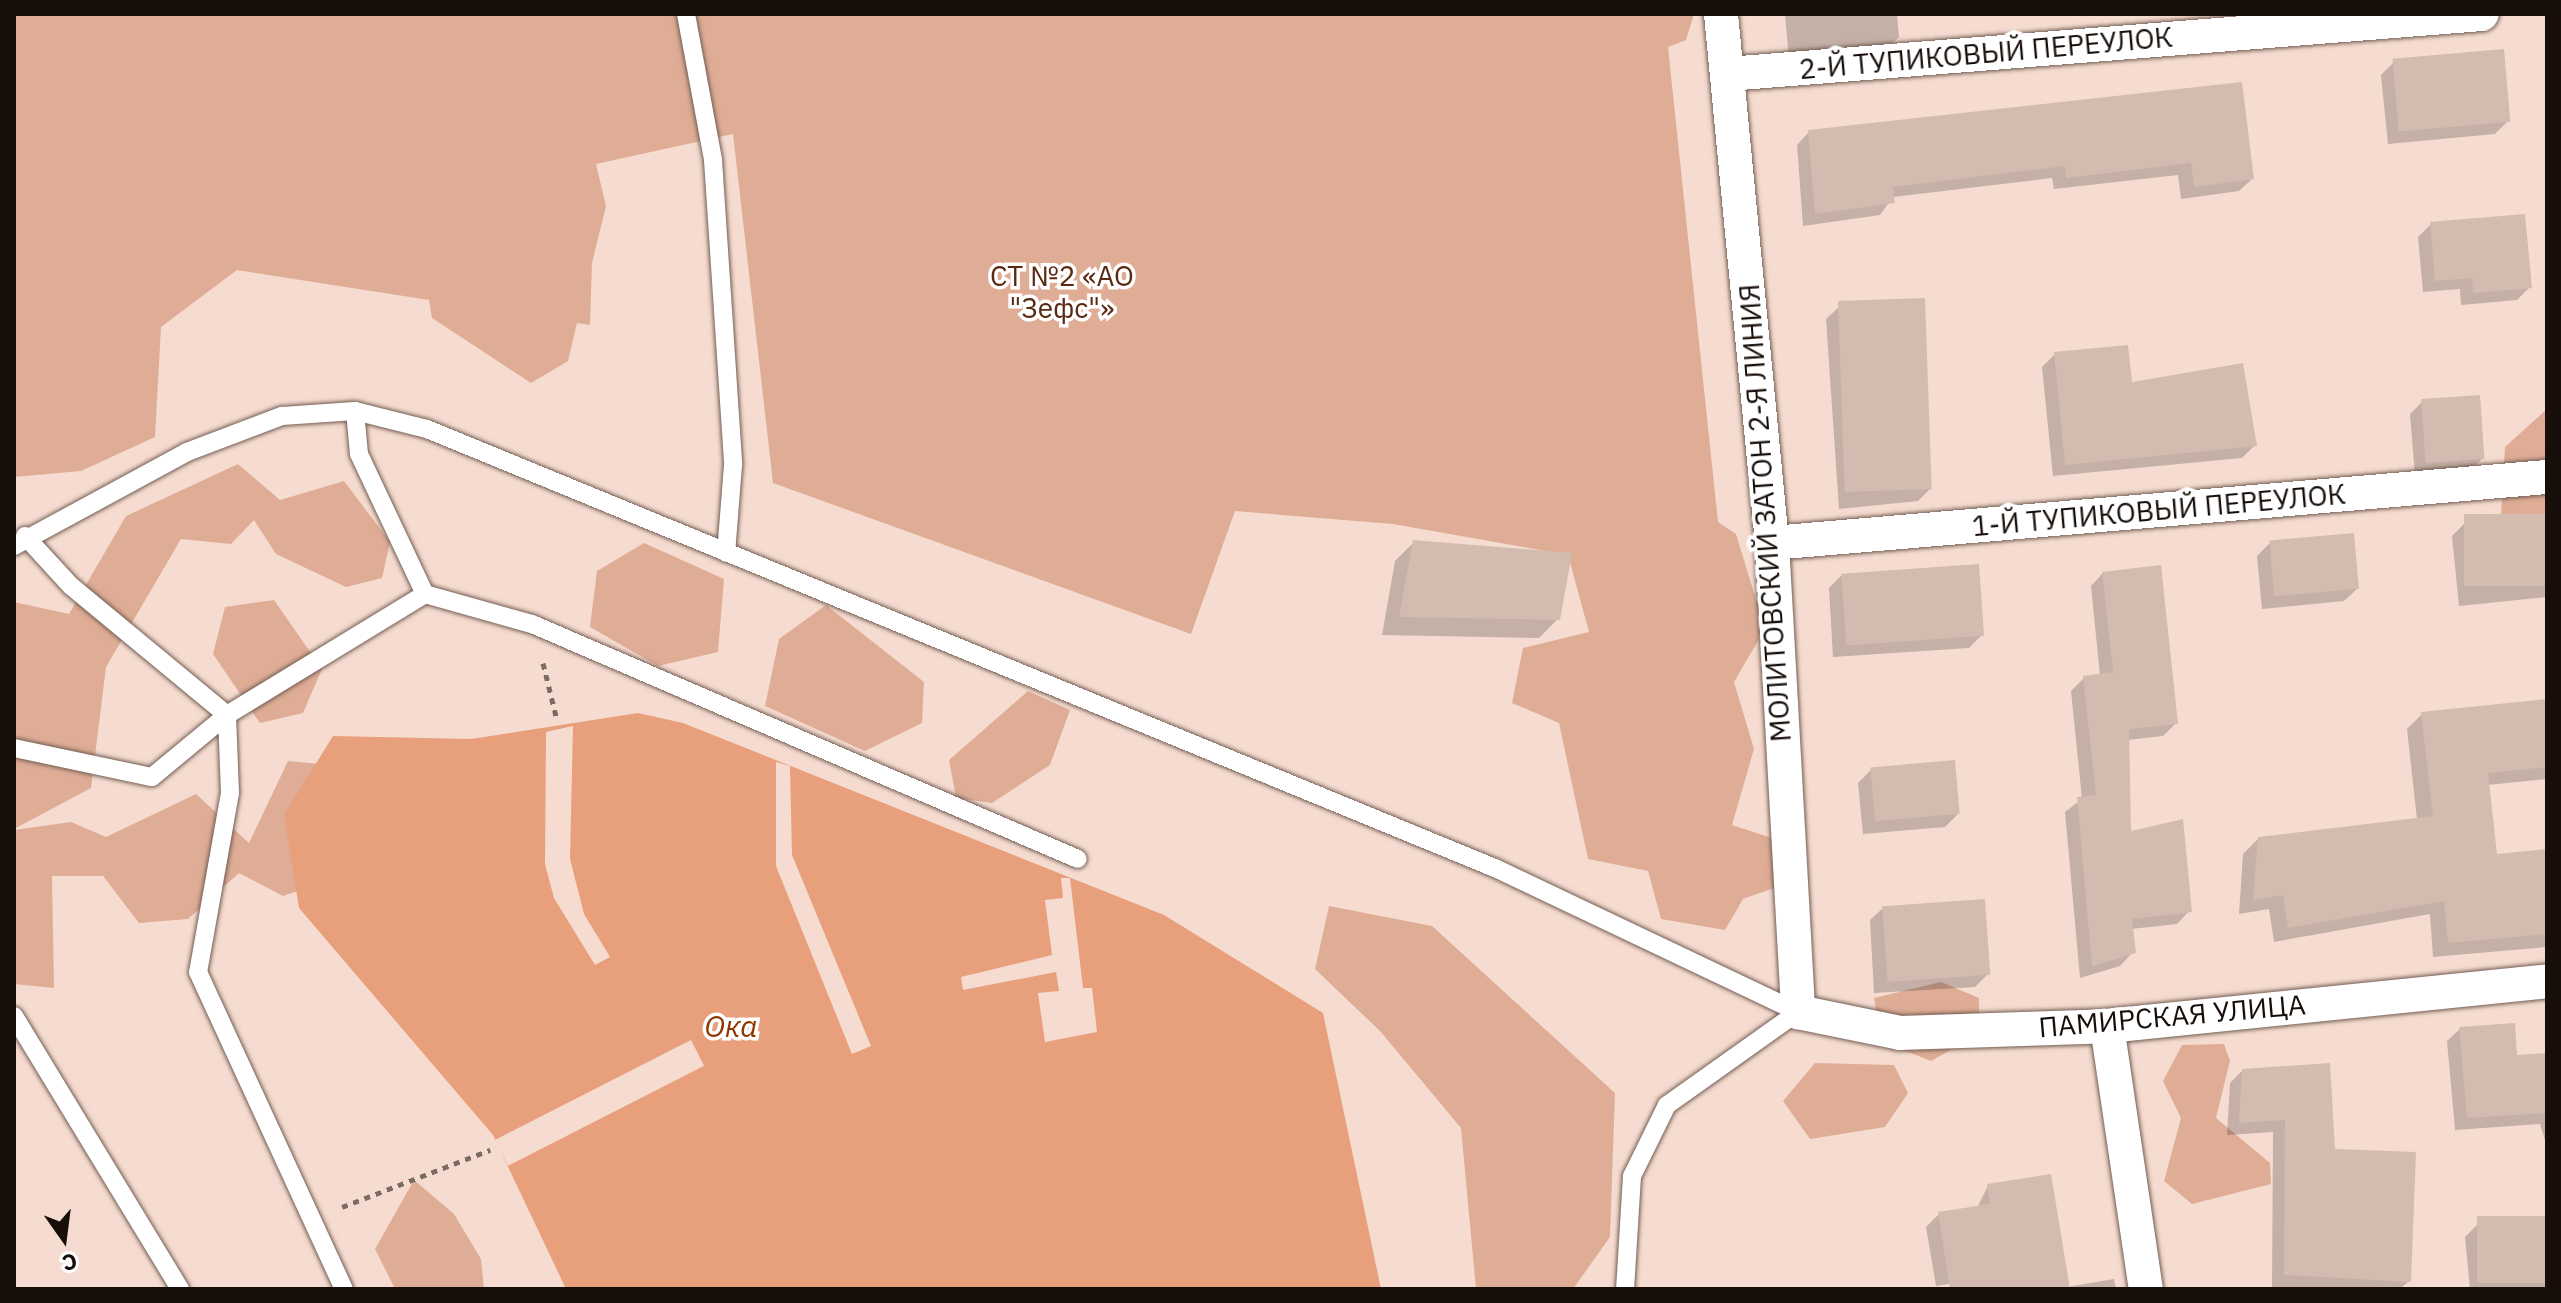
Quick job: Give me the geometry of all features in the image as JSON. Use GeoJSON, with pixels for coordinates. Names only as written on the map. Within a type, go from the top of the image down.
{"type":"FeatureCollection","features":[{"type":"Feature","properties":{"kind":"street","name":"МОЛИТОВСКИЙ ЗАТОН 2-Я ЛИНИЯ"},"geometry":{"type":"LineString","coordinates":[[1721,14],[1772,543],[1798,1012]]}},
{"type":"Feature","properties":{"kind":"street","name":"2-Й ТУПИКОВЫЙ ПЕРЕУЛОК"},"geometry":{"type":"LineString","coordinates":[[1728,74],[2482,14]]}},
{"type":"Feature","properties":{"kind":"street","name":"1-Й ТУПИКОВЫЙ ПЕРЕУЛОК"},"geometry":{"type":"LineString","coordinates":[[1772,543],[2547,477]]}},
{"type":"Feature","properties":{"kind":"street","name":"ПАМИРСКАЯ УЛИЦА"},"geometry":{"type":"LineString","coordinates":[[1798,1012],[1900,1033],[2107,1026],[2547,981]]}},
{"type":"Feature","properties":{"kind":"street"},"geometry":{"type":"LineString","coordinates":[[2107,1026],[2146,1289]]}},
{"type":"Feature","properties":{"kind":"lane"},"geometry":{"type":"LineString","coordinates":[[686,14],[713,160],[733,465],[726,553]]}},
{"type":"Feature","properties":{"kind":"lane"},"geometry":{"type":"LineString","coordinates":[[355,411],[359,454],[425,594]]}},
{"type":"Feature","properties":{"kind":"lane"},"geometry":{"type":"LineString","coordinates":[[344,1289],[198,972],[230,793],[227,715],[20,541],[187,452],[282,416],[355,411],[427,429],[1495,868],[1798,1012],[1667,1105],[1632,1176],[1625,1289]]}},
{"type":"Feature","properties":{"kind":"lane"},"geometry":{"type":"LineString","coordinates":[[14,748],[152,777],[227,715],[425,594],[532,624],[1078,859]]}},
{"type":"Feature","properties":{"kind":"lane"},"geometry":{"type":"LineString","coordinates":[[14,1016],[180,1289]]}},
{"type":"Feature","properties":{"kind":"path"},"geometry":{"type":"LineString","coordinates":[[532,624],[557,720]]}},
{"type":"Feature","properties":{"kind":"path"},"geometry":{"type":"LineString","coordinates":[[310,1216],[382,1196],[490,1150]]}},
{"type":"Feature","properties":{"kind":"green space","name":"СТ №2 «АО \"Зефс\"»"},"geometry":{"type":"Polygon","coordinates":[[[14,14],[1694,14],[1686,40],[1668,47],[1718,522],[1736,534],[1765,629],[1734,682],[1754,749],[1732,825],[1775,839],[1780,886],[1743,899],[1725,930],[1661,919],[1648,871],[1588,859],[1559,723],[1512,703],[1523,648],[1589,632],[1568,555],[1393,524],[1235,511],[1191,634],[773,483],[733,134],[596,164],[606,206],[592,263],[590,325],[577,323],[568,361],[531,383],[432,318],[429,300],[237,270],[161,327],[155,437],[81,471],[14,477],[14,14]]]}},
{"type":"Feature","properties":{"kind":"green space"},"geometry":{"type":"Polygon","coordinates":[[[2547,409],[2547,565],[2500,533],[2505,447],[2547,409]]]}},
{"type":"Feature","properties":{"kind":"green space"},"geometry":{"type":"Polygon","coordinates":[[[238,464],[280,500],[344,481],[390,542],[382,578],[346,587],[276,554],[254,520],[231,544],[181,539],[106,667],[91,788],[14,829],[14,602],[69,614],[126,516],[238,464]]]}},
{"type":"Feature","properties":{"kind":"green space"},"geometry":{"type":"Polygon","coordinates":[[[644,543],[724,579],[718,652],[658,666],[590,627],[597,571],[644,543]]]}},
{"type":"Feature","properties":{"kind":"green space"},"geometry":{"type":"Polygon","coordinates":[[[274,600],[322,669],[303,713],[260,723],[213,654],[225,607],[274,600]]]}},
{"type":"Feature","properties":{"kind":"green space"},"geometry":{"type":"Polygon","coordinates":[[[826,605],[924,682],[922,723],[865,751],[765,706],[779,639],[826,605]]]}},
{"type":"Feature","properties":{"kind":"green space"},"geometry":{"type":"Polygon","coordinates":[[[1028,691],[1070,710],[1050,765],[992,803],[956,798],[949,760],[1028,691]]]}},
{"type":"Feature","properties":{"kind":"green space"},"geometry":{"type":"Polygon","coordinates":[[[288,761],[332,765],[337,878],[283,896],[239,873],[188,919],[139,923],[103,876],[52,876],[54,988],[14,984],[14,830],[71,822],[106,837],[196,794],[249,843],[288,761]]]}},
{"type":"Feature","properties":{"kind":"green space"},"geometry":{"type":"Polygon","coordinates":[[[1329,906],[1432,926],[1615,1093],[1610,1237],[1573,1289],[1476,1289],[1461,1128],[1380,1031],[1315,969],[1329,906]]]}},
{"type":"Feature","properties":{"kind":"green space"},"geometry":{"type":"Polygon","coordinates":[[[1941,982],[1979,998],[1979,1034],[1931,1061],[1881,1041],[1874,998],[1941,982]]]}},
{"type":"Feature","properties":{"kind":"green space"},"geometry":{"type":"Polygon","coordinates":[[[2224,1044],[2230,1061],[2216,1118],[2270,1163],[2271,1184],[2192,1204],[2164,1181],[2181,1118],[2163,1081],[2182,1045],[2224,1044]]]}},
{"type":"Feature","properties":{"kind":"green space"},"geometry":{"type":"Polygon","coordinates":[[[1815,1063],[1894,1065],[1908,1093],[1885,1127],[1810,1139],[1783,1101],[1815,1063]]]}},
{"type":"Feature","properties":{"kind":"green space"},"geometry":{"type":"Polygon","coordinates":[[[414,1180],[454,1214],[481,1259],[484,1289],[395,1289],[375,1249],[414,1180]]]}},
{"type":"Feature","properties":{"kind":"water","name":"Ока"},"geometry":{"type":"Polygon","coordinates":[[[638,713],[683,723],[1164,915],[1323,1013],[1381,1289],[566,1289],[493,1135],[299,908],[284,815],[333,736],[471,739],[638,713]]]}},
{"type":"Feature","properties":{"kind":"pier"},"geometry":{"type":"Polygon","coordinates":[[[573,726],[570,859],[584,914],[610,957],[595,965],[554,898],[545,864],[546,732],[573,726]]]}},
{"type":"Feature","properties":{"kind":"pier"},"geometry":{"type":"Polygon","coordinates":[[[776,762],[790,766],[792,855],[871,1046],[852,1054],[776,866],[776,762]]]}},
{"type":"Feature","properties":{"kind":"pier"},"geometry":{"type":"Polygon","coordinates":[[[1061,878],[1070,878],[1083,988],[1092,988],[1097,1032],[1045,1042],[1038,993],[1059,991],[1056,972],[963,990],[961,977],[1052,955],[1045,900],[1063,898],[1061,878]]]}},
{"type":"Feature","properties":{"kind":"pier"},"geometry":{"type":"Polygon","coordinates":[[[691,1040],[704,1066],[508,1166],[495,1140],[691,1040]]]}},
{"type":"Feature","properties":{"kind":"building"},"geometry":{"type":"Polygon","coordinates":[[[2504,49],[2510,122],[2399,131],[2392,59],[2504,49]]]}},
{"type":"Feature","properties":{"kind":"building"},"geometry":{"type":"Polygon","coordinates":[[[2242,82],[2254,179],[2194,187],[2191,163],[2066,178],[2065,166],[1893,187],[1895,203],[1815,214],[1808,130],[2242,82]]]}},
{"type":"Feature","properties":{"kind":"building"},"geometry":{"type":"Polygon","coordinates":[[[2525,214],[2532,288],[2473,293],[2472,278],[2435,281],[2430,222],[2525,214]]]}},
{"type":"Feature","properties":{"kind":"building"},"geometry":{"type":"Polygon","coordinates":[[[1925,298],[1932,489],[1845,492],[1838,301],[1925,298]]]}},
{"type":"Feature","properties":{"kind":"building"},"geometry":{"type":"Polygon","coordinates":[[[2128,345],[2132,382],[2243,363],[2257,446],[2065,465],[2054,352],[2128,345]]]}},
{"type":"Feature","properties":{"kind":"building"},"geometry":{"type":"Polygon","coordinates":[[[2480,395],[2484,459],[2426,463],[2421,399],[2480,395]]]}},
{"type":"Feature","properties":{"kind":"building"},"geometry":{"type":"Polygon","coordinates":[[[2464,514],[2547,514],[2547,586],[2464,586],[2464,514]]]}},
{"type":"Feature","properties":{"kind":"building"},"geometry":{"type":"Polygon","coordinates":[[[2354,533],[2359,589],[2274,596],[2269,540],[2354,533]]]}},
{"type":"Feature","properties":{"kind":"building"},"geometry":{"type":"Polygon","coordinates":[[[1413,540],[1572,553],[1560,620],[1399,617],[1413,540]]]}},
{"type":"Feature","properties":{"kind":"building"},"geometry":{"type":"Polygon","coordinates":[[[1979,564],[1984,636],[1846,645],[1841,574],[1979,564]]]}},
{"type":"Feature","properties":{"kind":"building"},"geometry":{"type":"Polygon","coordinates":[[[2161,565],[2178,724],[2129,729],[2131,831],[2183,819],[2192,912],[2132,919],[2136,953],[2092,966],[2077,797],[2096,795],[2083,676],[2113,672],[2102,572],[2161,565]]]}},
{"type":"Feature","properties":{"kind":"building"},"geometry":{"type":"Polygon","coordinates":[[[2547,699],[2547,767],[2488,773],[2497,854],[2547,849],[2547,934],[2448,943],[2444,901],[2288,928],[2283,895],[2253,900],[2258,837],[2433,816],[2421,712],[2547,699]]]}},
{"type":"Feature","properties":{"kind":"building"},"geometry":{"type":"Polygon","coordinates":[[[1955,760],[1960,814],[1875,821],[1870,767],[1955,760]]]}},
{"type":"Feature","properties":{"kind":"building"},"geometry":{"type":"Polygon","coordinates":[[[1985,899],[1990,975],[1888,982],[1882,906],[1985,899]]]}},
{"type":"Feature","properties":{"kind":"building"},"geometry":{"type":"Polygon","coordinates":[[[2515,1023],[2517,1055],[2547,1053],[2547,1113],[2467,1118],[2459,1027],[2515,1023]]]}},
{"type":"Feature","properties":{"kind":"building"},"geometry":{"type":"Polygon","coordinates":[[[2330,1063],[2335,1149],[2416,1152],[2411,1282],[2284,1275],[2285,1120],[2239,1123],[2242,1069],[2330,1063]]]}},
{"type":"Feature","properties":{"kind":"building"},"geometry":{"type":"Polygon","coordinates":[[[2051,1174],[2070,1289],[1950,1289],[1938,1212],[1990,1204],[1987,1184],[2051,1174]]]}},
{"type":"Feature","properties":{"kind":"building"},"geometry":{"type":"Polygon","coordinates":[[[2477,1216],[2547,1216],[2547,1283],[2477,1283],[2477,1216]]]}}]}
